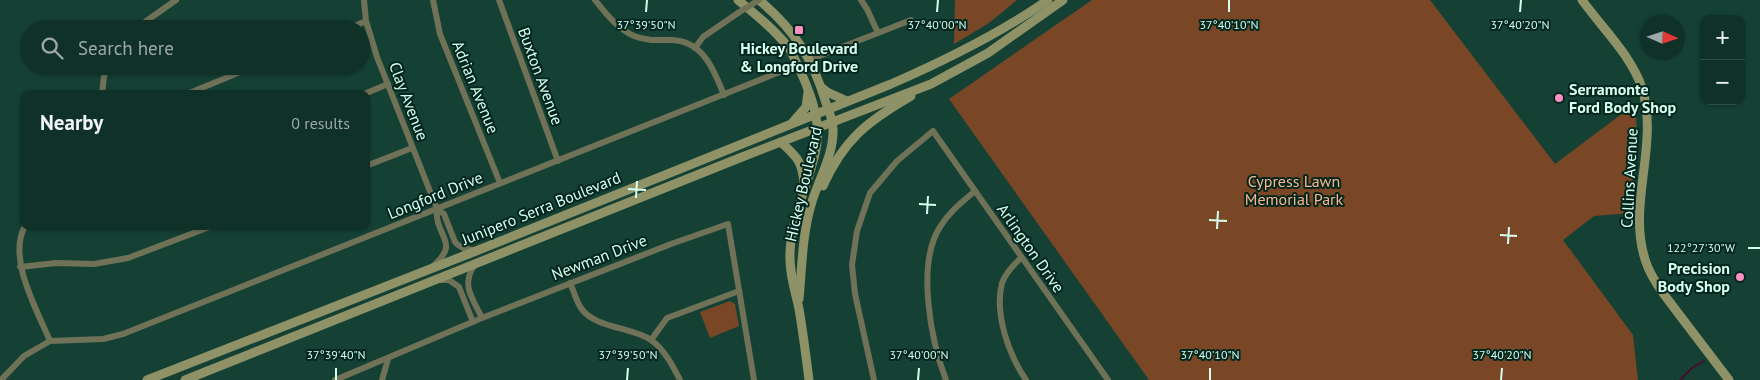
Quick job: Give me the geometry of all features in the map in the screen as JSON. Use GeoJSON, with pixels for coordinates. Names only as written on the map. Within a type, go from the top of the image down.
{"type":"FeatureCollection","features":[{"type":"Feature","properties":{"kind":"main road","name":"Hickey Boulevard"},"geometry":{"type":"LineString","coordinates":[[738,0],[769,26],[789,48],[808,90],[816,114],[818,128],[816,149],[805,186],[790,252],[792,278],[809,380]]}},
{"type":"Feature","properties":{"kind":"main road","name":"Hickey Boulevard"},"geometry":{"type":"LineString","coordinates":[[759,0],[790,30],[802,45],[820,86],[833,123],[829,154],[811,205],[804,239],[798,308]]}},
{"type":"Feature","properties":{"kind":"main road","name":"Junipero Serra Boulevard"},"geometry":{"type":"LineString","coordinates":[[147,380],[433,266],[476,251],[847,101],[952,56],[1002,30],[1048,0]]}},
{"type":"Feature","properties":{"kind":"main road","name":"Junipero Serra Boulevard"},"geometry":{"type":"LineString","coordinates":[[185,380],[781,142],[932,84],[988,53],[1063,0]]}},
{"type":"Feature","properties":{"kind":"main road","name":"Collins Avenue"},"geometry":{"type":"LineString","coordinates":[[1582,0],[1625,56],[1642,89],[1647,119],[1640,222],[1647,265],[1661,289],[1728,380]]}},
{"type":"Feature","properties":{"kind":"main road"},"geometry":{"type":"LineString","coordinates":[[811,205],[835,162],[856,135],[884,112],[932,84]]}},
{"type":"Feature","properties":{"kind":"main road"},"geometry":{"type":"LineString","coordinates":[[820,86],[827,92],[847,101]]}},
{"type":"Feature","properties":{"kind":"main road"},"geometry":{"type":"LineString","coordinates":[[792,124],[806,107],[808,90]]}},
{"type":"Feature","properties":{"kind":"main road"},"geometry":{"type":"LineString","coordinates":[[781,142],[798,158],[802,165],[805,186]]}},
{"type":"Feature","properties":{"kind":"street"},"geometry":{"type":"LineString","coordinates":[[148,20],[176,0]]}},
{"type":"Feature","properties":{"kind":"street","name":"Clay Avenue"},"geometry":{"type":"LineString","coordinates":[[364,0],[366,20]]}},
{"type":"Feature","properties":{"kind":"street","name":"Adrian Avenue"},"geometry":{"type":"LineString","coordinates":[[433,0],[440,34],[500,183]]}},
{"type":"Feature","properties":{"kind":"street","name":"Buxton Avenue"},"geometry":{"type":"LineString","coordinates":[[500,0],[558,161]]}},
{"type":"Feature","properties":{"kind":"street"},"geometry":{"type":"LineString","coordinates":[[595,0],[620,28],[633,36],[646,40],[678,41],[695,48],[708,60],[724,95]]}},
{"type":"Feature","properties":{"kind":"street"},"geometry":{"type":"LineString","coordinates":[[695,48],[703,37],[759,0]]}},
{"type":"Feature","properties":{"kind":"street"},"geometry":{"type":"LineString","coordinates":[[861,0],[868,9],[878,33]]}},
{"type":"Feature","properties":{"kind":"street"},"geometry":{"type":"LineString","coordinates":[[809,60],[911,20]]}},
{"type":"Feature","properties":{"kind":"street","name":"Clay Avenue"},"geometry":{"type":"LineString","coordinates":[[370,32],[412,148],[437,209],[436,217],[446,244],[446,250],[445,255],[433,266]]}},
{"type":"Feature","properties":{"kind":"street","name":"Longford Drive"},"geometry":{"type":"LineString","coordinates":[[50,341],[103,339],[123,334],[797,65]]}},
{"type":"Feature","properties":{"kind":"street"},"geometry":{"type":"LineString","coordinates":[[102,90],[104,75]]}},
{"type":"Feature","properties":{"kind":"street"},"geometry":{"type":"LineString","coordinates":[[197,90],[233,75]]}},
{"type":"Feature","properties":{"kind":"street"},"geometry":{"type":"LineString","coordinates":[[370,92],[388,84]]}},
{"type":"Feature","properties":{"kind":"street","name":"Arlington Drive"},"geometry":{"type":"LineString","coordinates":[[874,380],[855,294],[852,265],[857,231],[870,193],[897,161],[932,131],[1108,380]]}},
{"type":"Feature","properties":{"kind":"street"},"geometry":{"type":"LineString","coordinates":[[370,164],[412,148]]}},
{"type":"Feature","properties":{"kind":"street"},"geometry":{"type":"LineString","coordinates":[[946,380],[933,331],[928,293],[929,252],[938,228],[950,212],[975,191]]}},
{"type":"Feature","properties":{"kind":"street","name":"Clay Avenue"},"geometry":{"type":"LineString","coordinates":[[437,209],[444,214],[458,246],[476,251]]}},
{"type":"Feature","properties":{"kind":"street","name":"Newman Drive"},"geometry":{"type":"LineString","coordinates":[[334,380],[482,318],[728,224],[754,380]]}},
{"type":"Feature","properties":{"kind":"street"},"geometry":{"type":"LineString","coordinates":[[1,380],[24,356],[50,341],[20,267],[18,248],[24,230]]}},
{"type":"Feature","properties":{"kind":"street"},"geometry":{"type":"LineString","coordinates":[[20,267],[56,263],[94,264],[128,258],[202,230]]}},
{"type":"Feature","properties":{"kind":"street"},"geometry":{"type":"LineString","coordinates":[[1021,258],[1009,269],[1002,282],[1001,312],[1008,345],[1026,380]]}},
{"type":"Feature","properties":{"kind":"street"},"geometry":{"type":"LineString","coordinates":[[475,265],[469,272],[467,283],[482,318]]}},
{"type":"Feature","properties":{"kind":"street"},"geometry":{"type":"LineString","coordinates":[[437,280],[449,280],[458,287],[473,322]]}},
{"type":"Feature","properties":{"kind":"street"},"geometry":{"type":"LineString","coordinates":[[570,284],[580,308],[585,313],[599,322],[651,340],[670,361],[680,380]]}},
{"type":"Feature","properties":{"kind":"street"},"geometry":{"type":"LineString","coordinates":[[651,340],[667,318],[739,291]]}},
{"type":"Feature","properties":{"kind":"street"},"geometry":{"type":"LineString","coordinates":[[382,380],[388,359]]}},
{"type":"Feature","properties":{"kind":"green space"},"geometry":{"type":"Polygon","coordinates":[[[955,0],[1017,0],[989,23],[954,44],[955,0]]]}},
{"type":"Feature","properties":{"kind":"green space","name":"Cypress Lawn Memorial Park"},"geometry":{"type":"Polygon","coordinates":[[[1092,0],[1430,0],[1555,164],[1635,104],[1637,132],[1631,213],[1594,216],[1563,240],[1633,335],[1638,380],[1149,380],[949,99],[1092,0]]]}},
{"type":"Feature","properties":{"kind":"green space"},"geometry":{"type":"Polygon","coordinates":[[[730,301],[735,304],[739,326],[710,338],[700,312],[730,301]]]}},
{"type":"Feature","properties":{"kind":"waterway"},"geometry":{"type":"LineString","coordinates":[[1680,380],[1692,368],[1704,361]]}},
{"type":"Feature","properties":{"kind":"place","name":"Hickey Boulevard & Longford Drive"},"geometry":{"type":"Point","coordinates":[799,30]}},
{"type":"Feature","properties":{"kind":"place","name":"Serramonte Ford Body Shop"},"geometry":{"type":"Point","coordinates":[1559,98]}},
{"type":"Feature","properties":{"kind":"place","name":"Precision Body Shop"},"geometry":{"type":"Point","coordinates":[1740,277]}}]}
